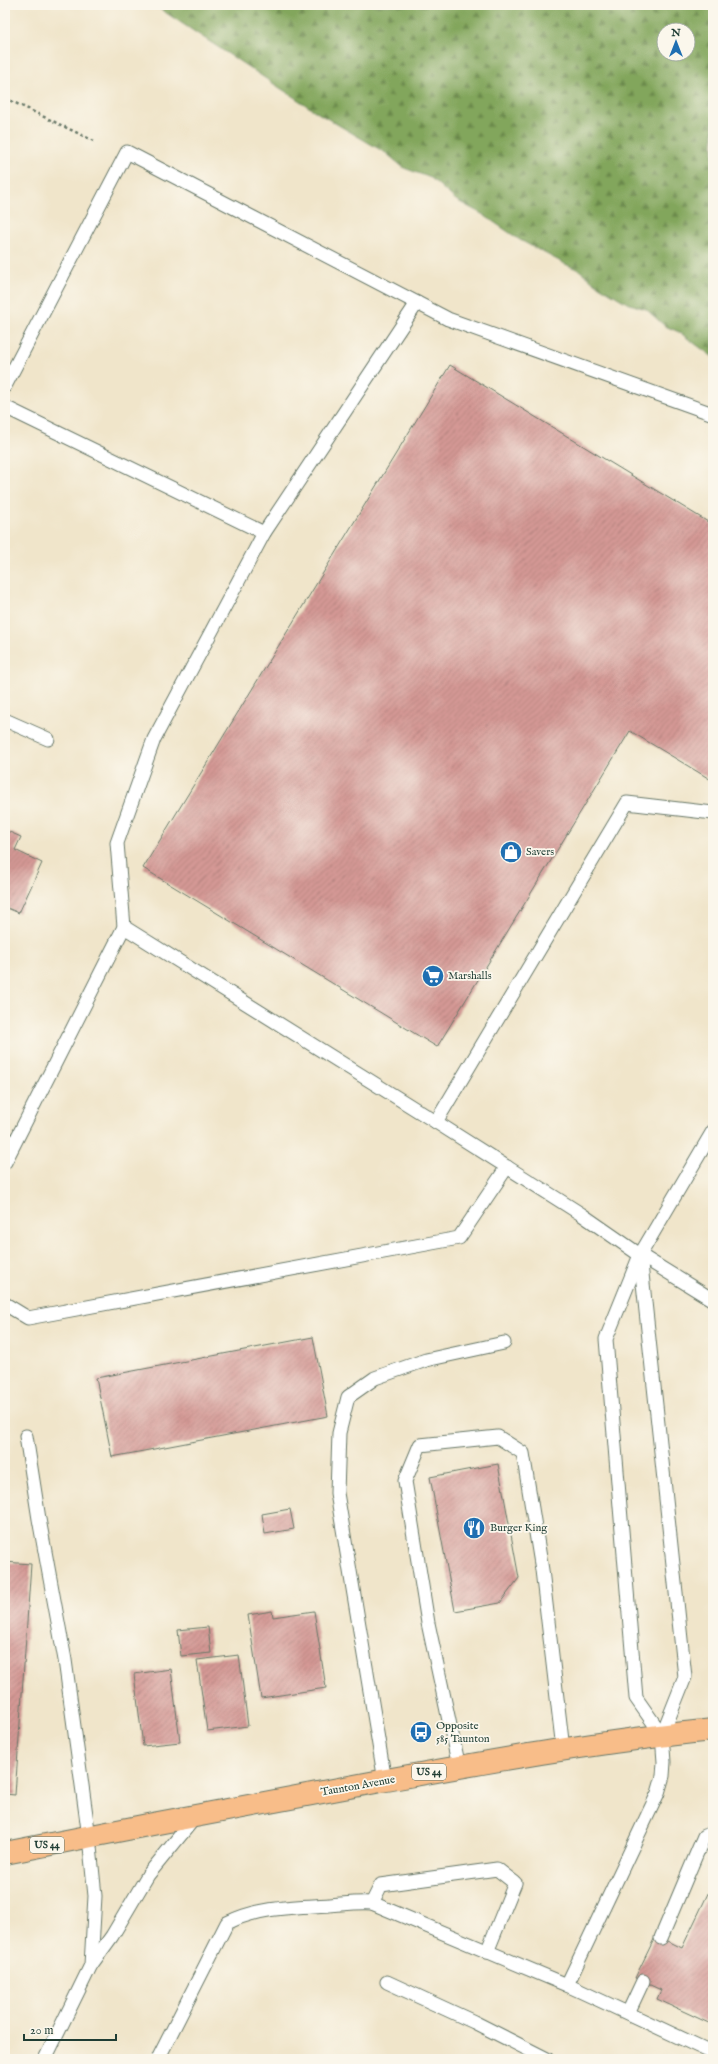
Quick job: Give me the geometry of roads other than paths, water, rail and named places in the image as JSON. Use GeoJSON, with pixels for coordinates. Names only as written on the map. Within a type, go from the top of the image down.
{"type":"FeatureCollection","features":[{"type":"Feature","properties":{"kind":"highway","name":"Taunton Avenue"},"geometry":{"type":"LineString","coordinates":[[5,1854],[197,1815],[459,1766],[563,1749],[713,1730]]}},
{"type":"Feature","properties":{"kind":"lane"},"geometry":{"type":"LineString","coordinates":[[5,386],[127,152],[448,319],[713,414]]}},
{"type":"Feature","properties":{"kind":"lane"},"geometry":{"type":"LineString","coordinates":[[5,1162],[124,928],[117,842],[154,739],[264,533],[417,303]]}},
{"type":"Feature","properties":{"kind":"lane"},"geometry":{"type":"LineString","coordinates":[[5,407],[264,533]]}},
{"type":"Feature","properties":{"kind":"lane"},"geometry":{"type":"LineString","coordinates":[[5,720],[48,739]]}},
{"type":"Feature","properties":{"kind":"lane"},"geometry":{"type":"LineString","coordinates":[[436,1122],[627,803],[713,813]]}},
{"type":"Feature","properties":{"kind":"lane"},"geometry":{"type":"LineString","coordinates":[[124,928],[436,1122],[640,1255],[713,1300]]}},
{"type":"Feature","properties":{"kind":"lane"},"geometry":{"type":"LineString","coordinates":[[662,1736],[636,1698],[606,1339],[640,1255],[713,1131]]}},
{"type":"Feature","properties":{"kind":"lane"},"geometry":{"type":"LineString","coordinates":[[5,1304],[28,1318],[459,1238],[507,1167]]}},
{"type":"Feature","properties":{"kind":"lane"},"geometry":{"type":"LineString","coordinates":[[567,1985],[658,1794],[663,1776],[664,1762],[662,1736],[684,1677],[640,1255]]}},
{"type":"Feature","properties":{"kind":"lane"},"geometry":{"type":"LineString","coordinates":[[385,1781],[337,1493],[339,1433],[348,1397],[375,1378],[426,1360],[504,1343]]}},
{"type":"Feature","properties":{"kind":"lane"},"geometry":{"type":"LineString","coordinates":[[26,1436],[39,1519],[65,1660],[89,1837],[95,1896],[91,1965]]}},
{"type":"Feature","properties":{"kind":"lane"},"geometry":{"type":"LineString","coordinates":[[459,1766],[428,1622],[405,1481],[420,1445],[498,1437],[523,1453],[542,1570],[563,1749]]}},
{"type":"Feature","properties":{"kind":"lane"},"geometry":{"type":"LineString","coordinates":[[45,2059],[91,1965],[112,1936],[148,1875],[197,1815]]}},
{"type":"Feature","properties":{"kind":"lane"},"geometry":{"type":"LineString","coordinates":[[661,1938],[704,1836],[713,1833]]}},
{"type":"Feature","properties":{"kind":"lane"},"geometry":{"type":"LineString","coordinates":[[372,1903],[381,1885],[497,1869],[515,1883],[487,1952]]}},
{"type":"Feature","properties":{"kind":"lane"},"geometry":{"type":"LineString","coordinates":[[158,2059],[227,1923],[257,1912],[305,1906],[359,1902],[372,1903],[567,1985],[713,2054]]}},
{"type":"Feature","properties":{"kind":"lane"},"geometry":{"type":"LineString","coordinates":[[628,2013],[643,1981]]}},
{"type":"Feature","properties":{"kind":"lane"},"geometry":{"type":"LineString","coordinates":[[386,1982],[474,2022],[547,2059]]}},
{"type":"Feature","properties":{"kind":"place","name":"Savers"},"geometry":{"type":"Point","coordinates":[511,852]}},
{"type":"Feature","properties":{"kind":"place","name":"Marshalls"},"geometry":{"type":"Point","coordinates":[433,976]}},
{"type":"Feature","properties":{"kind":"place","name":"Burger King"},"geometry":{"type":"Point","coordinates":[474,1528]}},
{"type":"Feature","properties":{"kind":"place","name":"Opposite 585 Taunton"},"geometry":{"type":"Point","coordinates":[421,1732]}}]}
